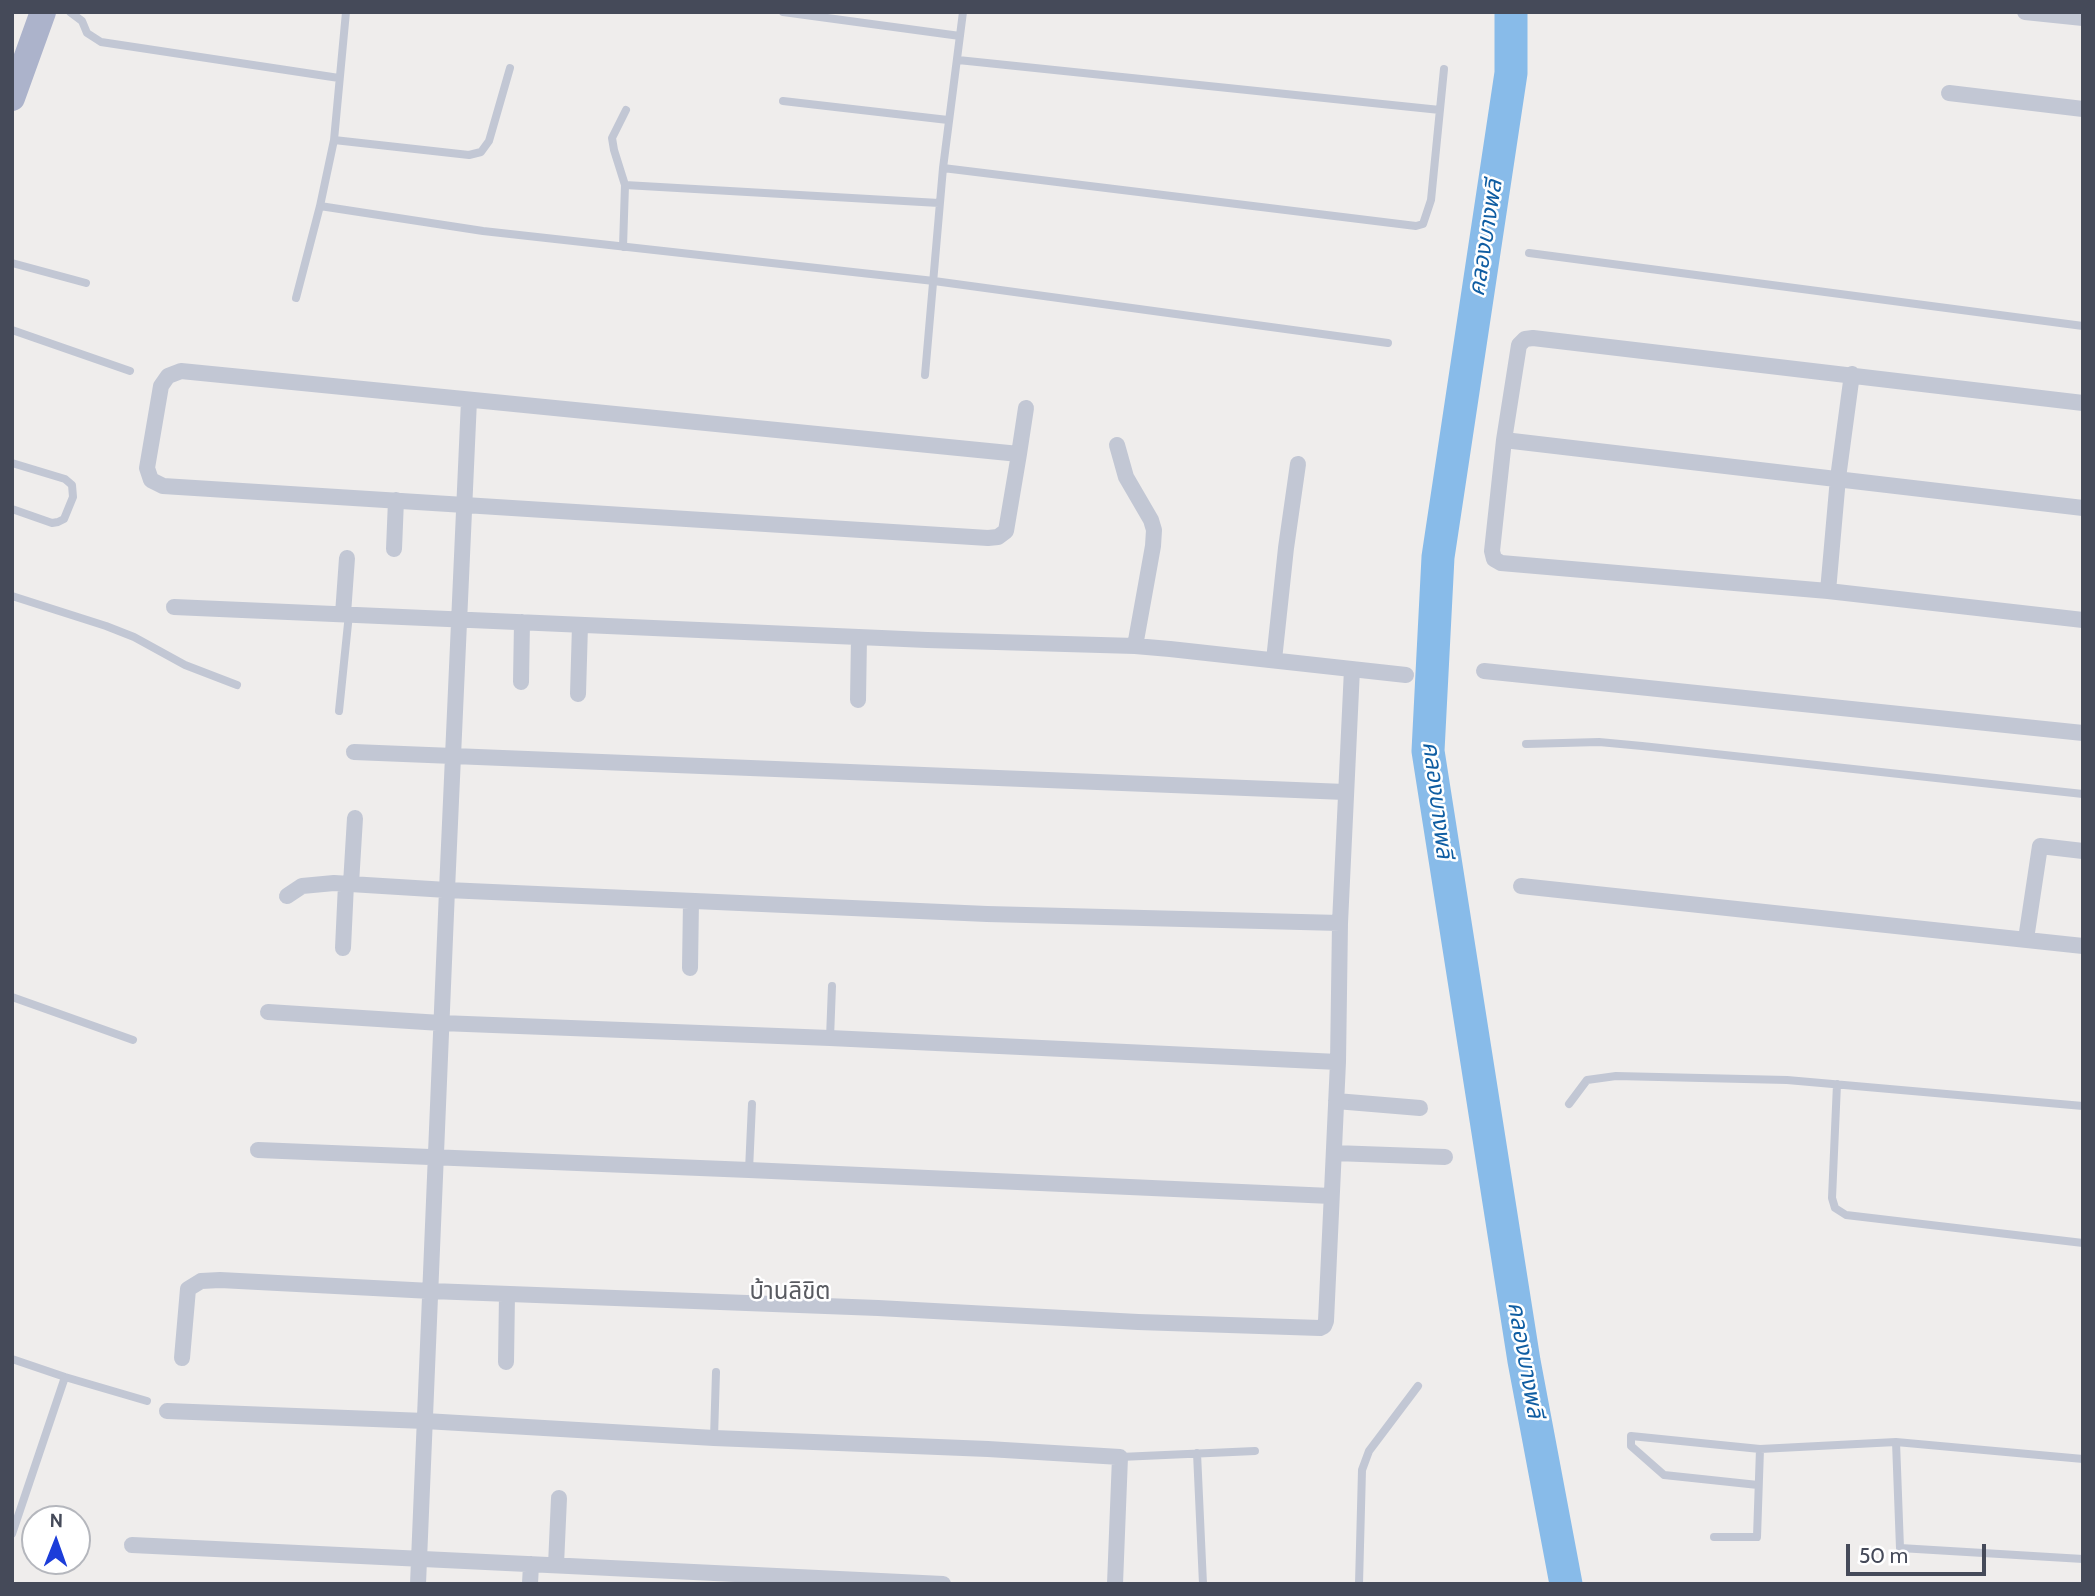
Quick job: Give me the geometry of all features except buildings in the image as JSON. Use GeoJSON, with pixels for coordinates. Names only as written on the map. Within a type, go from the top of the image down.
{"type":"FeatureCollection","features":[{"type":"Feature","properties":{"kind":"main road"},"geometry":{"type":"LineString","coordinates":[[12,98],[43,12]]}},
{"type":"Feature","properties":{"kind":"street"},"geometry":{"type":"LineString","coordinates":[[2025,12],[2083,18]]}},
{"type":"Feature","properties":{"kind":"street"},"geometry":{"type":"LineString","coordinates":[[1949,93],[2083,109]]}},
{"type":"Feature","properties":{"kind":"street"},"geometry":{"type":"LineString","coordinates":[[2083,403],[1852,374],[1525,339],[1519,345],[1504,440],[1492,551],[1494,559],[1502,563],[1828,591],[2083,620]]}},
{"type":"Feature","properties":{"kind":"street"},"geometry":{"type":"LineString","coordinates":[[1019,454],[181,371],[168,376],[161,386],[147,468],[150,480],[163,486],[988,538],[998,537],[1006,531],[1027,408]]}},
{"type":"Feature","properties":{"kind":"street"},"geometry":{"type":"LineString","coordinates":[[1828,591],[1838,478],[1852,374]]}},
{"type":"Feature","properties":{"kind":"street"},"geometry":{"type":"LineString","coordinates":[[418,1584],[469,400]]}},
{"type":"Feature","properties":{"kind":"street"},"geometry":{"type":"LineString","coordinates":[[1504,440],[2083,508]]}},
{"type":"Feature","properties":{"kind":"street"},"geometry":{"type":"LineString","coordinates":[[1117,445],[1126,477],[1151,520],[1153,530],[1153,546],[1135,646]]}},
{"type":"Feature","properties":{"kind":"street"},"geometry":{"type":"LineString","coordinates":[[1274,660],[1298,464]]}},
{"type":"Feature","properties":{"kind":"street"},"geometry":{"type":"LineString","coordinates":[[394,549],[396,500]]}},
{"type":"Feature","properties":{"kind":"street"},"geometry":{"type":"LineString","coordinates":[[346,614],[347,558]]}},
{"type":"Feature","properties":{"kind":"street"},"geometry":{"type":"LineString","coordinates":[[174,607],[859,637],[1135,646],[1406,675]]}},
{"type":"Feature","properties":{"kind":"street"},"geometry":{"type":"LineString","coordinates":[[521,682],[522,622]]}},
{"type":"Feature","properties":{"kind":"street"},"geometry":{"type":"LineString","coordinates":[[578,694],[580,625]]}},
{"type":"Feature","properties":{"kind":"street"},"geometry":{"type":"LineString","coordinates":[[858,699],[859,637]]}},
{"type":"Feature","properties":{"kind":"street"},"geometry":{"type":"LineString","coordinates":[[182,1358],[188,1289],[201,1281],[878,1308],[1139,1322],[1324,1326],[1338,1062],[1340,923],[1352,669]]}},
{"type":"Feature","properties":{"kind":"street"},"geometry":{"type":"LineString","coordinates":[[1484,671],[2083,733]]}},
{"type":"Feature","properties":{"kind":"street"},"geometry":{"type":"LineString","coordinates":[[354,752],[1345,792]]}},
{"type":"Feature","properties":{"kind":"street"},"geometry":{"type":"LineString","coordinates":[[343,948],[355,818]]}},
{"type":"Feature","properties":{"kind":"street"},"geometry":{"type":"LineString","coordinates":[[2026,939],[2040,846],[2083,851]]}},
{"type":"Feature","properties":{"kind":"street"},"geometry":{"type":"LineString","coordinates":[[287,896],[302,886],[349,884],[987,914],[1340,923]]}},
{"type":"Feature","properties":{"kind":"street"},"geometry":{"type":"LineString","coordinates":[[1521,886],[2083,946]]}},
{"type":"Feature","properties":{"kind":"street"},"geometry":{"type":"LineString","coordinates":[[690,968],[691,901]]}},
{"type":"Feature","properties":{"kind":"street"},"geometry":{"type":"LineString","coordinates":[[268,1012],[441,1023],[1338,1062]]}},
{"type":"Feature","properties":{"kind":"street"},"geometry":{"type":"LineString","coordinates":[[1336,1101],[1420,1108]]}},
{"type":"Feature","properties":{"kind":"street"},"geometry":{"type":"LineString","coordinates":[[258,1150],[1331,1196]]}},
{"type":"Feature","properties":{"kind":"street"},"geometry":{"type":"LineString","coordinates":[[1334,1153],[1445,1157]]}},
{"type":"Feature","properties":{"kind":"street"},"geometry":{"type":"LineString","coordinates":[[506,1362],[508,1294]]}},
{"type":"Feature","properties":{"kind":"street"},"geometry":{"type":"LineString","coordinates":[[167,1411],[425,1421],[1121,1457],[1115,1584]]}},
{"type":"Feature","properties":{"kind":"street"},"geometry":{"type":"LineString","coordinates":[[556,1565],[559,1498]]}},
{"type":"Feature","properties":{"kind":"street"},"geometry":{"type":"LineString","coordinates":[[132,1545],[943,1584]]}},
{"type":"Feature","properties":{"kind":"street"},"geometry":{"type":"LineString","coordinates":[[530,1584],[531,1564]]}},
{"type":"Feature","properties":{"kind":"lane"},"geometry":{"type":"LineString","coordinates":[[70,12],[82,22],[87,33],[101,43],[340,78]]}},
{"type":"Feature","properties":{"kind":"lane"},"geometry":{"type":"LineString","coordinates":[[296,298],[334,140],[346,12]]}},
{"type":"Feature","properties":{"kind":"lane"},"geometry":{"type":"LineString","coordinates":[[783,12],[960,36]]}},
{"type":"Feature","properties":{"kind":"lane"},"geometry":{"type":"LineString","coordinates":[[925,375],[939,203],[964,12]]}},
{"type":"Feature","properties":{"kind":"lane"},"geometry":{"type":"LineString","coordinates":[[958,60],[1440,110]]}},
{"type":"Feature","properties":{"kind":"lane"},"geometry":{"type":"LineString","coordinates":[[334,140],[469,155],[481,152],[489,141],[510,68]]}},
{"type":"Feature","properties":{"kind":"lane"},"geometry":{"type":"LineString","coordinates":[[943,168],[1416,226],[1423,223],[1430,200],[1444,69]]}},
{"type":"Feature","properties":{"kind":"lane"},"geometry":{"type":"LineString","coordinates":[[783,101],[948,120]]}},
{"type":"Feature","properties":{"kind":"lane"},"geometry":{"type":"LineString","coordinates":[[623,247],[625,185],[612,138],[626,110]]}},
{"type":"Feature","properties":{"kind":"lane"},"geometry":{"type":"LineString","coordinates":[[625,185],[939,203]]}},
{"type":"Feature","properties":{"kind":"lane"},"geometry":{"type":"LineString","coordinates":[[320,206],[482,231],[934,281],[1388,344]]}},
{"type":"Feature","properties":{"kind":"lane"},"geometry":{"type":"LineString","coordinates":[[1529,253],[2083,327]]}},
{"type":"Feature","properties":{"kind":"lane"},"geometry":{"type":"LineString","coordinates":[[12,262],[86,282]]}},
{"type":"Feature","properties":{"kind":"lane"},"geometry":{"type":"LineString","coordinates":[[12,330],[130,371]]}},
{"type":"Feature","properties":{"kind":"lane"},"geometry":{"type":"LineString","coordinates":[[12,463],[65,479],[72,485],[73,497],[64,519],[58,522],[52,523],[12,509]]}},
{"type":"Feature","properties":{"kind":"lane"},"geometry":{"type":"LineString","coordinates":[[12,596],[134,637],[185,665],[237,685]]}},
{"type":"Feature","properties":{"kind":"lane"},"geometry":{"type":"LineString","coordinates":[[339,710],[346,614]]}},
{"type":"Feature","properties":{"kind":"lane"},"geometry":{"type":"LineString","coordinates":[[1526,744],[1599,742],[2083,794]]}},
{"type":"Feature","properties":{"kind":"lane"},"geometry":{"type":"LineString","coordinates":[[830,1038],[832,986]]}},
{"type":"Feature","properties":{"kind":"lane"},"geometry":{"type":"LineString","coordinates":[[12,998],[134,1040]]}},
{"type":"Feature","properties":{"kind":"lane"},"geometry":{"type":"LineString","coordinates":[[1569,1104],[1587,1080],[1616,1076],[1787,1080],[2083,1106]]}},
{"type":"Feature","properties":{"kind":"lane"},"geometry":{"type":"LineString","coordinates":[[1837,1084],[1832,1198],[1835,1208],[1846,1215],[2083,1243]]}},
{"type":"Feature","properties":{"kind":"lane"},"geometry":{"type":"LineString","coordinates":[[750,1170],[751,1104]]}},
{"type":"Feature","properties":{"kind":"lane"},"geometry":{"type":"LineString","coordinates":[[12,1359],[147,1401]]}},
{"type":"Feature","properties":{"kind":"lane"},"geometry":{"type":"LineString","coordinates":[[714,1438],[716,1372]]}},
{"type":"Feature","properties":{"kind":"lane"},"geometry":{"type":"LineString","coordinates":[[12,1534],[65,1377]]}},
{"type":"Feature","properties":{"kind":"lane"},"geometry":{"type":"LineString","coordinates":[[1359,1584],[1363,1470],[1369,1451],[1418,1386]]}},
{"type":"Feature","properties":{"kind":"lane"},"geometry":{"type":"LineString","coordinates":[[1758,1485],[1664,1475],[1631,1446],[1631,1436],[1760,1450],[1896,1442],[2083,1459]]}},
{"type":"Feature","properties":{"kind":"lane"},"geometry":{"type":"LineString","coordinates":[[1896,1442],[1900,1548],[2083,1559]]}},
{"type":"Feature","properties":{"kind":"lane"},"geometry":{"type":"LineString","coordinates":[[1714,1537],[1757,1537],[1760,1450]]}},
{"type":"Feature","properties":{"kind":"lane"},"geometry":{"type":"LineString","coordinates":[[1121,1457],[1255,1451]]}},
{"type":"Feature","properties":{"kind":"lane"},"geometry":{"type":"LineString","coordinates":[[1197,1453],[1203,1584]]}},
{"type":"Feature","properties":{"kind":"waterway","name":"คลองบางพลี"},"geometry":{"type":"LineString","coordinates":[[1511,12],[1511,73],[1438,557],[1428,751],[1524,1361],[1566,1584]]}},
{"type":"Feature","properties":{"kind":"district","name":"บ้านลิขิต"},"geometry":{"type":"Point","coordinates":[790,1292]}}]}
